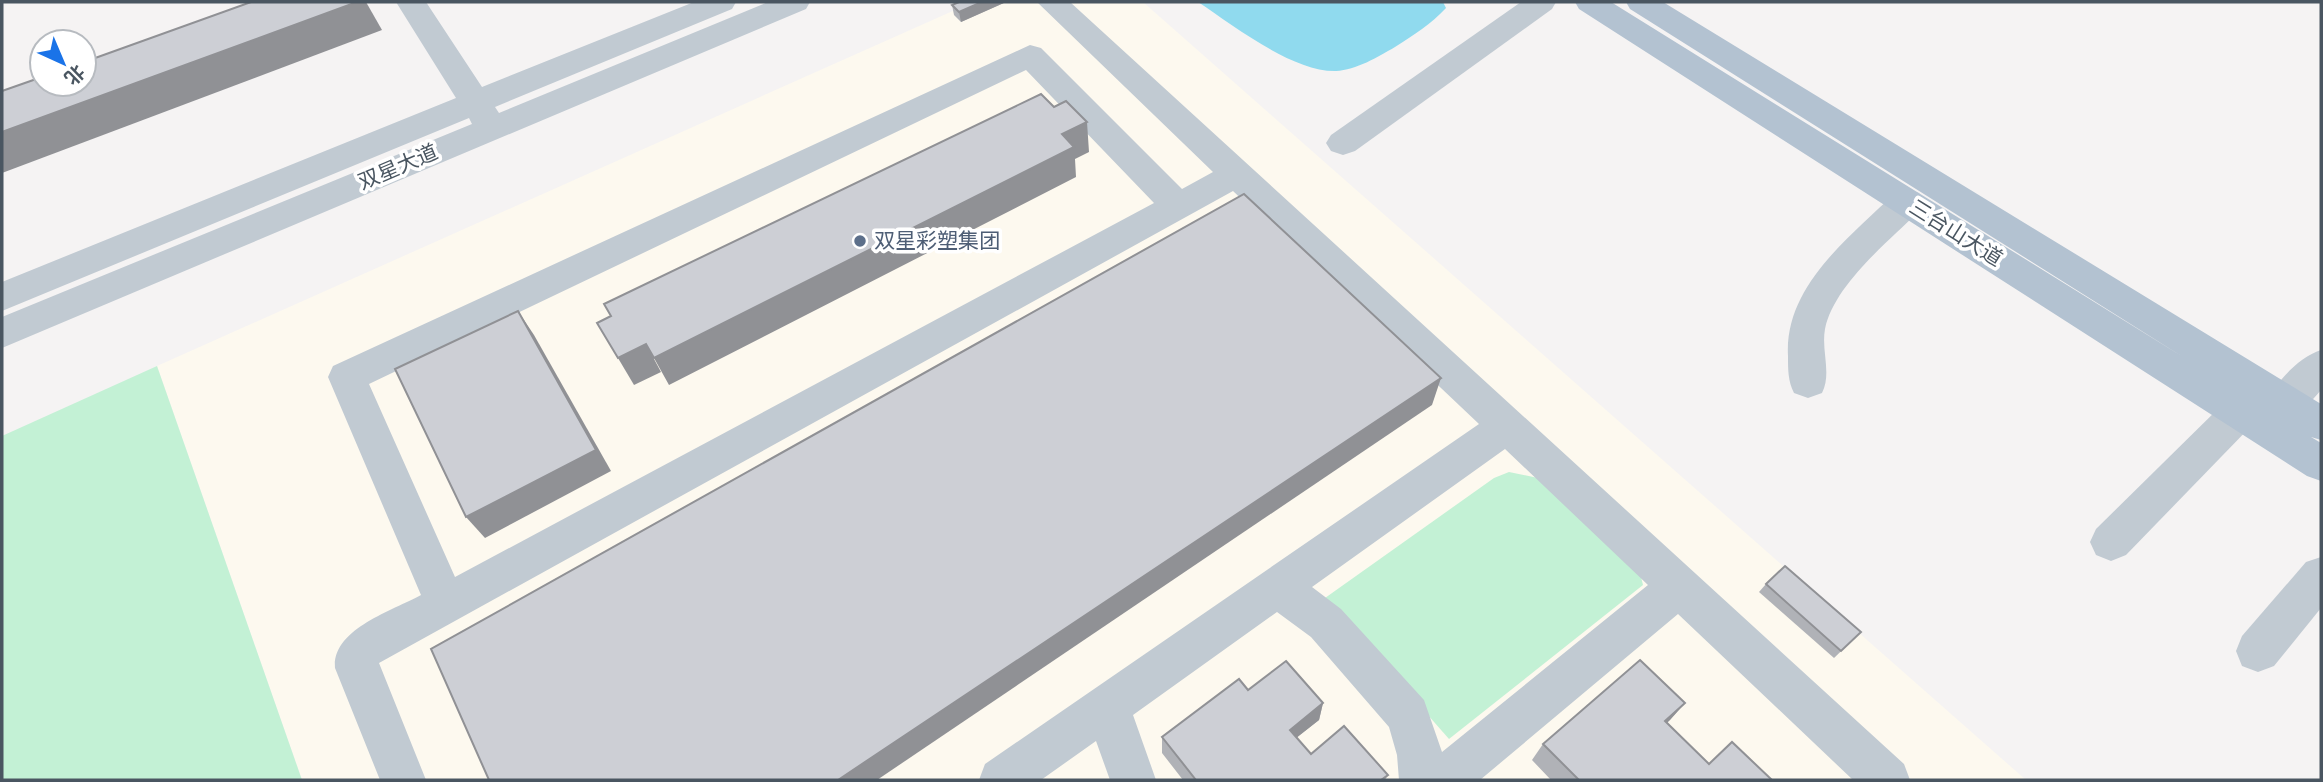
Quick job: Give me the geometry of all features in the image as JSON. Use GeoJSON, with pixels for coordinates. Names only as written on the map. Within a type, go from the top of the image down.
{"type":"FeatureCollection","features":[{"type":"Feature","properties":{"kind":"main road","name":"三台山大道"},"geometry":{"type":"LineString","coordinates":[[1590,2],[2321,464]]}},
{"type":"Feature","properties":{"kind":"main road","name":"三台山大道"},"geometry":{"type":"LineString","coordinates":[[1641,2],[2321,424]]}},
{"type":"Feature","properties":{"kind":"street"},"geometry":{"type":"LineString","coordinates":[[411,2],[483,116]]}},
{"type":"Feature","properties":{"kind":"street","name":"双星大道"},"geometry":{"type":"LineString","coordinates":[[2,333],[483,116],[721,2]]}},
{"type":"Feature","properties":{"kind":"street","name":"双星大道"},"geometry":{"type":"LineString","coordinates":[[2,297],[795,2]]}},
{"type":"Feature","properties":{"kind":"street"},"geometry":{"type":"LineString","coordinates":[[1052,2],[1887,780]]}},
{"type":"Feature","properties":{"kind":"street"},"geometry":{"type":"LineString","coordinates":[[1343,143],[1541,2]]}},
{"type":"Feature","properties":{"kind":"street"},"geometry":{"type":"LineString","coordinates":[[446,604],[347,377],[1030,55],[1178,206]]}},
{"type":"Feature","properties":{"kind":"street"},"geometry":{"type":"LineString","coordinates":[[403,780],[357,668],[356,657],[363,649],[1237,174]]}},
{"type":"Feature","properties":{"kind":"street"},"geometry":{"type":"LineString","coordinates":[[1808,382],[1807,329],[1816,302],[1842,270],[1907,202]]}},
{"type":"Feature","properties":{"kind":"street"},"geometry":{"type":"LineString","coordinates":[[2286,402],[2321,365]]}},
{"type":"Feature","properties":{"kind":"street"},"geometry":{"type":"LineString","coordinates":[[2111,542],[2240,412]]}},
{"type":"Feature","properties":{"kind":"street"},"geometry":{"type":"LineString","coordinates":[[1002,780],[1507,426]]}},
{"type":"Feature","properties":{"kind":"street"},"geometry":{"type":"LineString","coordinates":[[2258,651],[2321,576]]}},
{"type":"Feature","properties":{"kind":"street"},"geometry":{"type":"LineString","coordinates":[[1278,587],[1326,623],[1408,715],[1420,755],[1422,780]]}},
{"type":"Feature","properties":{"kind":"street"},"geometry":{"type":"LineString","coordinates":[[1444,780],[1678,587]]}},
{"type":"Feature","properties":{"kind":"street"},"geometry":{"type":"LineString","coordinates":[[1107,707],[1133,780]]}},
{"type":"Feature","properties":{"kind":"shaded area"},"geometry":{"type":"Polygon","coordinates":[[[973,2],[1143,2],[2026,780],[302,780],[157,366],[973,2]]]}},
{"type":"Feature","properties":{"kind":"green space"},"geometry":{"type":"Polygon","coordinates":[[[157,366],[302,780],[2,780],[2,436],[157,366]]]}},
{"type":"Feature","properties":{"kind":"green space"},"geometry":{"type":"Polygon","coordinates":[[[1509,472],[1538,478],[1641,577],[1643,585],[1449,739],[1325,598],[1494,478],[1509,472]]]}},
{"type":"Feature","properties":{"kind":"water"},"geometry":{"type":"Polygon","coordinates":[[[1198,2],[1443,2],[1446,8],[1422,29],[1388,51],[1359,66],[1336,71],[1301,64],[1282,56],[1198,2]]]}},
{"type":"Feature","properties":{"kind":"building"},"geometry":{"type":"Polygon","coordinates":[[[251,2],[357,2],[98,97],[98,57],[251,2]]]}},
{"type":"Feature","properties":{"kind":"building"},"geometry":{"type":"Polygon","coordinates":[[[959,2],[982,2],[959,12],[952,5],[959,2]]]}},
{"type":"Feature","properties":{"kind":"building"},"geometry":{"type":"Polygon","coordinates":[[[28,82],[28,98],[95,98],[2,132],[2,91],[28,82]]]}},
{"type":"Feature","properties":{"kind":"building"},"geometry":{"type":"Polygon","coordinates":[[[1041,94],[1054,107],[1066,101],[1087,122],[1062,134],[1074,147],[654,358],[646,344],[618,358],[597,323],[611,316],[604,304],[1041,94]]]}},
{"type":"Feature","properties":{"kind":"building"},"geometry":{"type":"Polygon","coordinates":[[[1244,194],[1441,378],[838,780],[489,780],[431,649],[1244,194]]]}},
{"type":"Feature","properties":{"kind":"building"},"geometry":{"type":"Polygon","coordinates":[[[518,311],[596,450],[466,517],[395,369],[518,311]]]}},
{"type":"Feature","properties":{"kind":"building"},"geometry":{"type":"Polygon","coordinates":[[[1785,566],[1861,632],[1841,651],[1766,584],[1785,566]]]}},
{"type":"Feature","properties":{"kind":"building"},"geometry":{"type":"Polygon","coordinates":[[[1640,660],[1685,703],[1665,721],[1709,764],[1732,742],[1772,780],[1579,780],[1543,744],[1640,660]]]}},
{"type":"Feature","properties":{"kind":"building"},"geometry":{"type":"Polygon","coordinates":[[[1286,661],[1323,703],[1290,730],[1311,754],[1344,726],[1388,775],[1381,780],[1196,780],[1162,737],[1239,679],[1248,690],[1286,661]]]}},
{"type":"Feature","properties":{"kind":"place","name":"双星彩塑集团"},"geometry":{"type":"Point","coordinates":[860,241]}}]}
